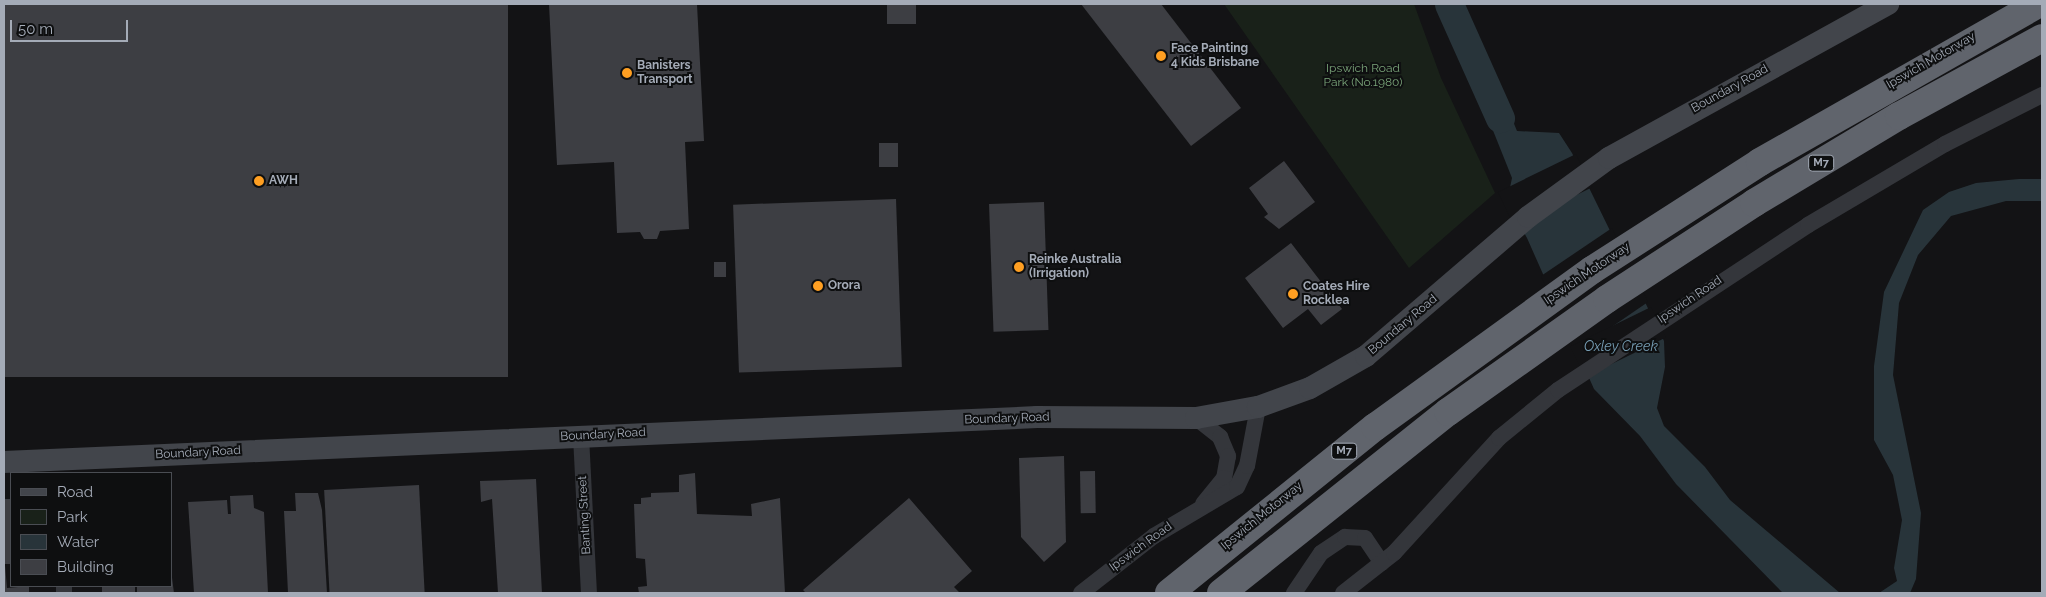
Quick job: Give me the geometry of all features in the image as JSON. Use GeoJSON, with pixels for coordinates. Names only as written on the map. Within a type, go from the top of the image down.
{"type":"FeatureCollection","features":[{"type":"Feature","properties":{"kind":"highway","name":"Ipswich Motorway"},"geometry":{"type":"LineString","coordinates":[[1169,593],[1375,427],[1526,316],[1647,233],[1972,38],[2038,4]]}},
{"type":"Feature","properties":{"kind":"highway","name":"M7"},"geometry":{"type":"LineString","coordinates":[[1221,593],[1350,487],[1539,347],[1660,264],[1754,203],[1985,68],[2042,38]]}},
{"type":"Feature","properties":{"kind":"main road","name":"Boundary Road"},"geometry":{"type":"LineString","coordinates":[[4,462],[59,466],[581,436],[1037,417],[1196,418],[1258,407],[1310,388],[1366,356],[1494,246],[1609,158],[1888,4]]}},
{"type":"Feature","properties":{"kind":"street","name":"Ipswich Road"},"geometry":{"type":"LineString","coordinates":[[1343,593],[1382,564],[1427,520],[1499,438],[1558,390],[1676,309],[1878,182],[2042,95]]}},
{"type":"Feature","properties":{"kind":"street","name":"Ipswich Road"},"geometry":{"type":"LineString","coordinates":[[1081,593],[1131,552],[1203,504],[1230,494],[1242,479],[1258,407]]}},
{"type":"Feature","properties":{"kind":"street","name":"Ipswich Road"},"geometry":{"type":"LineString","coordinates":[[1196,418],[1220,438],[1228,456],[1224,478],[1203,504]]}},
{"type":"Feature","properties":{"kind":"street","name":"Banting Street"},"geometry":{"type":"LineString","coordinates":[[581,436],[589,593]]}},
{"type":"Feature","properties":{"kind":"street"},"geometry":{"type":"LineString","coordinates":[[1294,593],[1321,554],[1345,536],[1365,538],[1382,564]]}},
{"type":"Feature","properties":{"kind":"green space","name":"Ipswich Road Park (No.1980)"},"geometry":{"type":"Polygon","coordinates":[[[1224,4],[1414,4],[1441,78],[1495,193],[1409,268],[1224,4]]]}},
{"type":"Feature","properties":{"kind":"water","name":"Oxley Creek"},"geometry":{"type":"Polygon","coordinates":[[[1495,77],[1517,131],[1559,133],[1572,153],[1664,341],[1665,367],[1657,408],[1664,426],[1705,467],[1730,500],[1840,593],[1783,593],[1676,484],[1640,436],[1594,389],[1527,238],[1507,202],[1512,178],[1476,88],[1495,77]]]}},
{"type":"Feature","properties":{"kind":"water"},"geometry":{"type":"Polygon","coordinates":[[[2042,179],[2042,201],[2006,201],[1951,216],[1918,255],[1899,303],[1893,375],[1921,513],[1916,579],[1910,593],[1879,593],[1897,581],[1894,568],[1902,520],[1893,475],[1874,440],[1874,366],[1884,292],[1923,210],[1949,192],[1976,183],[2042,179]]]}},
{"type":"Feature","properties":{"kind":"pier"},"geometry":{"type":"Polygon","coordinates":[[[1576,154],[1592,187],[1514,225],[1498,192],[1576,154]]]}},
{"type":"Feature","properties":{"kind":"pier"},"geometry":{"type":"Polygon","coordinates":[[[1612,228],[1648,302],[1575,352],[1541,276],[1612,228]]]}},
{"type":"Feature","properties":{"kind":"pier"},"geometry":{"type":"Polygon","coordinates":[[[1651,307],[1666,338],[1585,377],[1570,346],[1651,307]]]}},
{"type":"Feature","properties":{"kind":"building","name":"AWH"},"geometry":{"type":"Polygon","coordinates":[[[4,4],[508,4],[508,377],[4,377],[4,4]]]}},
{"type":"Feature","properties":{"kind":"building","name":"Banisters Transport"},"geometry":{"type":"Polygon","coordinates":[[[549,4],[697,4],[704,141],[685,142],[689,229],[660,231],[657,239],[644,239],[640,232],[617,233],[614,162],[557,165],[549,4]]]}},
{"type":"Feature","properties":{"kind":"building"},"geometry":{"type":"Polygon","coordinates":[[[887,4],[916,4],[916,24],[887,24],[887,4]]]}},
{"type":"Feature","properties":{"kind":"building","name":"Face Painting 4 Kids Brisbane"},"geometry":{"type":"Polygon","coordinates":[[[1081,4],[1161,4],[1241,108],[1191,146],[1081,4]]]}},
{"type":"Feature","properties":{"kind":"building"},"geometry":{"type":"Polygon","coordinates":[[[879,143],[898,143],[898,167],[879,167],[879,143]]]}},
{"type":"Feature","properties":{"kind":"building"},"geometry":{"type":"Polygon","coordinates":[[[1284,161],[1315,202],[1279,229],[1264,217],[1268,214],[1249,188],[1284,161]]]}},
{"type":"Feature","properties":{"kind":"building","name":"Orora"},"geometry":{"type":"Polygon","coordinates":[[[896,199],[902,367],[739,373],[733,205],[896,199]]]}},
{"type":"Feature","properties":{"kind":"building","name":"Reinke Australia (Irrigation)"},"geometry":{"type":"Polygon","coordinates":[[[1044,202],[1048,330],[994,332],[989,204],[1044,202]]]}},
{"type":"Feature","properties":{"kind":"building","name":"Coates Hire Rocklea"},"geometry":{"type":"Polygon","coordinates":[[[1291,243],[1342,309],[1321,325],[1308,309],[1283,328],[1245,278],[1291,243]]]}},
{"type":"Feature","properties":{"kind":"building"},"geometry":{"type":"Polygon","coordinates":[[[714,262],[726,262],[726,277],[714,277],[714,262]]]}},
{"type":"Feature","properties":{"kind":"building"},"geometry":{"type":"Polygon","coordinates":[[[1064,456],[1066,542],[1044,562],[1021,537],[1019,458],[1064,456]]]}},
{"type":"Feature","properties":{"kind":"building"},"geometry":{"type":"Polygon","coordinates":[[[1080,471],[1095,471],[1096,513],[1081,513],[1080,471]]]}},
{"type":"Feature","properties":{"kind":"building"},"geometry":{"type":"Polygon","coordinates":[[[695,473],[697,514],[752,516],[751,504],[780,498],[785,593],[639,593],[638,587],[647,586],[645,559],[636,558],[634,504],[641,504],[641,498],[651,497],[651,493],[679,492],[679,475],[695,473]]]}},
{"type":"Feature","properties":{"kind":"building"},"geometry":{"type":"Polygon","coordinates":[[[536,479],[542,593],[498,593],[492,499],[481,502],[480,481],[536,479]]]}},
{"type":"Feature","properties":{"kind":"building"},"geometry":{"type":"Polygon","coordinates":[[[419,485],[425,593],[330,593],[324,490],[419,485]]]}},
{"type":"Feature","properties":{"kind":"building"},"geometry":{"type":"Polygon","coordinates":[[[295,493],[318,493],[322,510],[327,593],[288,593],[284,511],[296,511],[295,493]]]}},
{"type":"Feature","properties":{"kind":"building"},"geometry":{"type":"Polygon","coordinates":[[[253,495],[254,508],[264,512],[268,593],[194,593],[188,502],[227,500],[228,514],[231,514],[230,496],[253,495]]]}},
{"type":"Feature","properties":{"kind":"building"},"geometry":{"type":"Polygon","coordinates":[[[909,498],[972,571],[954,587],[959,592],[806,593],[803,590],[909,498]]]}},
{"type":"Feature","properties":{"kind":"building"},"geometry":{"type":"Polygon","coordinates":[[[4,499],[10,499],[10,564],[4,564],[4,499]]]}},
{"type":"Feature","properties":{"kind":"building"},"geometry":{"type":"Polygon","coordinates":[[[5,565],[7,588],[29,587],[29,593],[4,593],[5,565]]]}},
{"type":"Feature","properties":{"kind":"building"},"geometry":{"type":"Polygon","coordinates":[[[172,578],[174,593],[137,593],[137,587],[172,587],[172,578]]]}},
{"type":"Feature","properties":{"kind":"building"},"geometry":{"type":"Polygon","coordinates":[[[102,587],[135,587],[135,593],[102,593],[102,587]]]}},
{"type":"Feature","properties":{"kind":"waterway","name":"Oxley Creek"},"geometry":{"type":"LineString","coordinates":[[1449,4],[1500,118]]}},
{"type":"Feature","properties":{"kind":"place","name":"Face Painting 4 Kids Brisbane"},"geometry":{"type":"Point","coordinates":[1161,56]}},
{"type":"Feature","properties":{"kind":"place","name":"Banisters Transport"},"geometry":{"type":"Point","coordinates":[627,73]}},
{"type":"Feature","properties":{"kind":"place","name":"AWH"},"geometry":{"type":"Point","coordinates":[259,181]}},
{"type":"Feature","properties":{"kind":"place","name":"Reinke Australia (Irrigation)"},"geometry":{"type":"Point","coordinates":[1019,267]}},
{"type":"Feature","properties":{"kind":"place","name":"Orora"},"geometry":{"type":"Point","coordinates":[818,286]}},
{"type":"Feature","properties":{"kind":"place","name":"Coates Hire Rocklea"},"geometry":{"type":"Point","coordinates":[1293,294]}}]}
